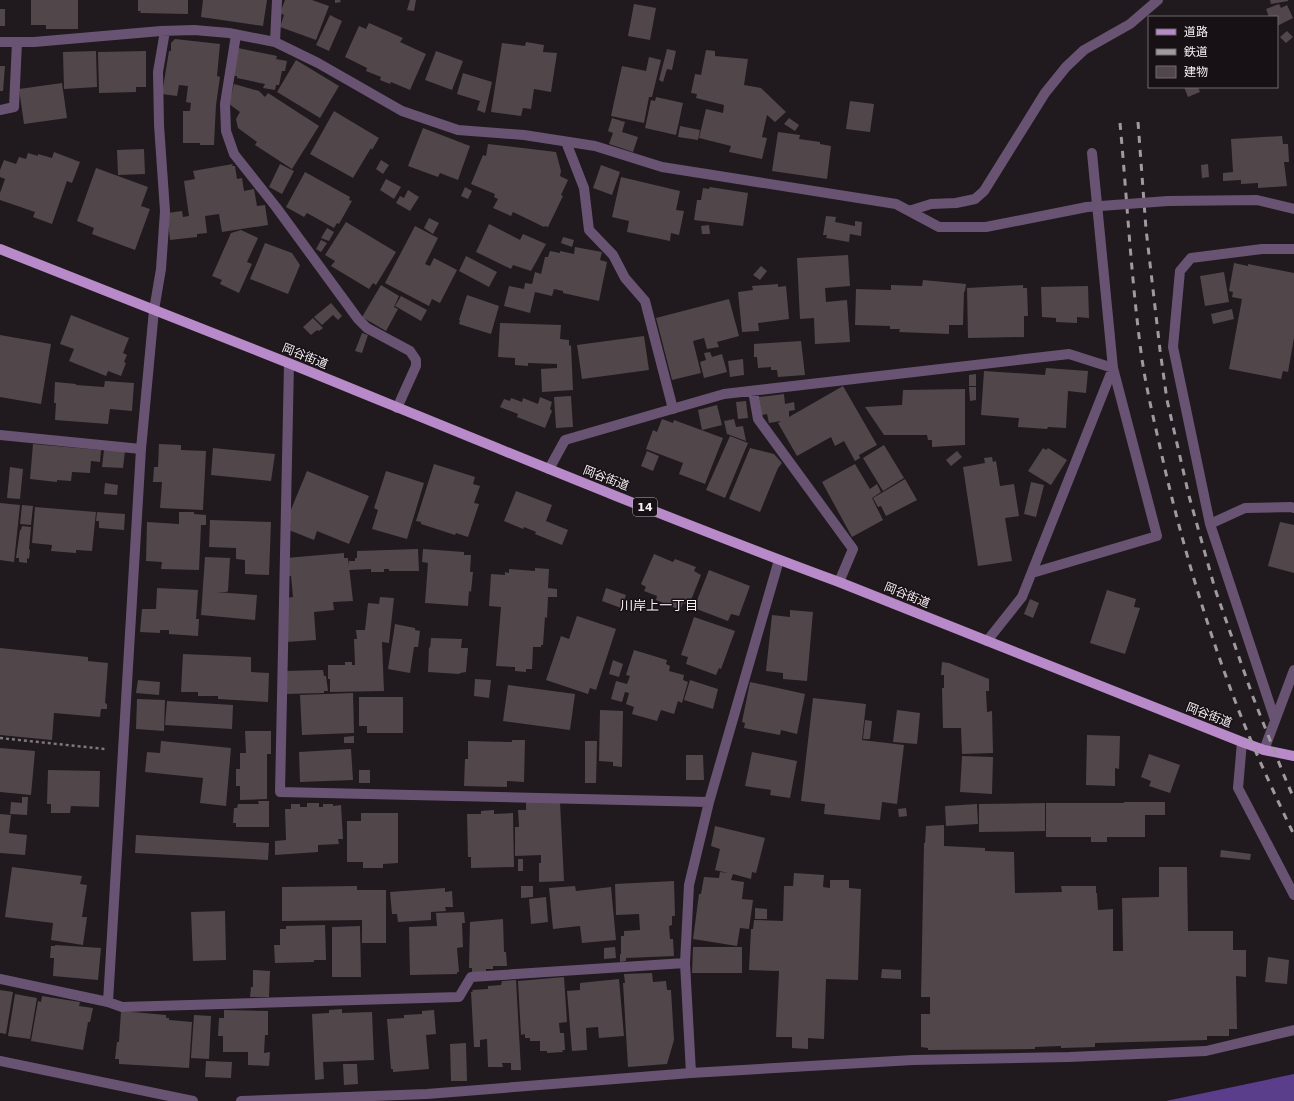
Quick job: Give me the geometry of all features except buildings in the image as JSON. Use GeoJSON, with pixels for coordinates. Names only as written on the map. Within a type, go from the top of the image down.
{"type":"FeatureCollection","features":[{"type":"Feature","properties":{"kind":"main road","name":"岡谷街道"},"geometry":{"type":"LineString","coordinates":[[0,249],[548,469],[779,560],[839,582],[1242,742],[1264,750],[1294,756]]}},
{"type":"Feature","properties":{"kind":"street"},"geometry":{"type":"LineString","coordinates":[[274,42],[277,0]]}},
{"type":"Feature","properties":{"kind":"street"},"geometry":{"type":"LineString","coordinates":[[909,211],[931,204],[956,203],[976,199],[984,191],[1046,93],[1066,67],[1084,50],[1130,24],[1158,0]]}},
{"type":"Feature","properties":{"kind":"street"},"geometry":{"type":"LineString","coordinates":[[0,42],[34,42],[194,30],[236,34],[274,42],[318,63],[402,111],[458,130],[524,135],[595,146],[662,167],[896,204],[939,227],[986,227],[1087,207],[1168,201],[1257,200],[1294,208]]}},
{"type":"Feature","properties":{"kind":"street"},"geometry":{"type":"LineString","coordinates":[[108,1002],[141,449],[154,310],[161,269],[165,211],[159,125],[158,72],[165,31]]}},
{"type":"Feature","properties":{"kind":"street"},"geometry":{"type":"LineString","coordinates":[[236,34],[224,104],[226,131],[234,154],[276,207],[358,319],[367,328],[410,351],[416,360],[416,366],[397,408]]}},
{"type":"Feature","properties":{"kind":"street"},"geometry":{"type":"LineString","coordinates":[[0,110],[14,107],[17,42]]}},
{"type":"Feature","properties":{"kind":"street"},"geometry":{"type":"LineString","coordinates":[[566,142],[584,188],[589,230],[613,254],[625,278],[645,301],[673,409]]}},
{"type":"Feature","properties":{"kind":"street"},"geometry":{"type":"LineString","coordinates":[[1032,573],[1157,536],[1113,368],[1092,153]]}},
{"type":"Feature","properties":{"kind":"street"},"geometry":{"type":"LineString","coordinates":[[1275,720],[1210,524],[1173,347],[1180,271],[1191,258],[1262,249],[1294,249]]}},
{"type":"Feature","properties":{"kind":"street"},"geometry":{"type":"LineString","coordinates":[[548,469],[566,440],[724,394],[1069,354],[1113,368]]}},
{"type":"Feature","properties":{"kind":"street"},"geometry":{"type":"LineString","coordinates":[[289,364],[280,792],[708,802]]}},
{"type":"Feature","properties":{"kind":"street"},"geometry":{"type":"LineString","coordinates":[[987,642],[1022,597],[1113,368]]}},
{"type":"Feature","properties":{"kind":"street"},"geometry":{"type":"LineString","coordinates":[[753,391],[758,420],[854,549],[839,582]]}},
{"type":"Feature","properties":{"kind":"street"},"geometry":{"type":"LineString","coordinates":[[0,435],[141,449]]}},
{"type":"Feature","properties":{"kind":"street"},"geometry":{"type":"LineString","coordinates":[[1210,524],[1245,508],[1294,508]]}},
{"type":"Feature","properties":{"kind":"street"},"geometry":{"type":"LineString","coordinates":[[691,1073],[685,963],[688,885],[708,802],[779,560]]}},
{"type":"Feature","properties":{"kind":"street"},"geometry":{"type":"LineString","coordinates":[[1264,750],[1294,670]]}},
{"type":"Feature","properties":{"kind":"street"},"geometry":{"type":"LineString","coordinates":[[1242,742],[1238,788],[1294,895]]}},
{"type":"Feature","properties":{"kind":"street"},"geometry":{"type":"LineString","coordinates":[[0,979],[108,1002],[122,1007],[458,997],[471,978],[685,963]]}},
{"type":"Feature","properties":{"kind":"street"},"geometry":{"type":"LineString","coordinates":[[241,1101],[427,1094],[691,1073],[914,1060],[1069,1057],[1206,1051],[1294,1030]]}},
{"type":"Feature","properties":{"kind":"street"},"geometry":{"type":"LineString","coordinates":[[0,1061],[193,1101]]}},
{"type":"Feature","properties":{"kind":"path"},"geometry":{"type":"LineString","coordinates":[[0,738],[123,750]]}},
{"type":"Feature","properties":{"kind":"shaded area"},"geometry":{"type":"Polygon","coordinates":[[[1294,1074],[1294,1101],[1166,1101],[1294,1074]]]}},
{"type":"Feature","properties":{"kind":"railway"},"geometry":{"type":"LineString","coordinates":[[1138,122],[1146,229],[1160,350],[1167,400],[1189,496],[1215,589],[1253,697],[1294,799]]}},
{"type":"Feature","properties":{"kind":"railway"},"geometry":{"type":"LineString","coordinates":[[1120,123],[1141,352],[1148,395],[1171,496],[1196,587],[1226,677],[1257,755],[1294,835]]}},
{"type":"Feature","properties":{"kind":"district","name":"川岸上一丁目"},"geometry":{"type":"Point","coordinates":[659,605]}}]}
